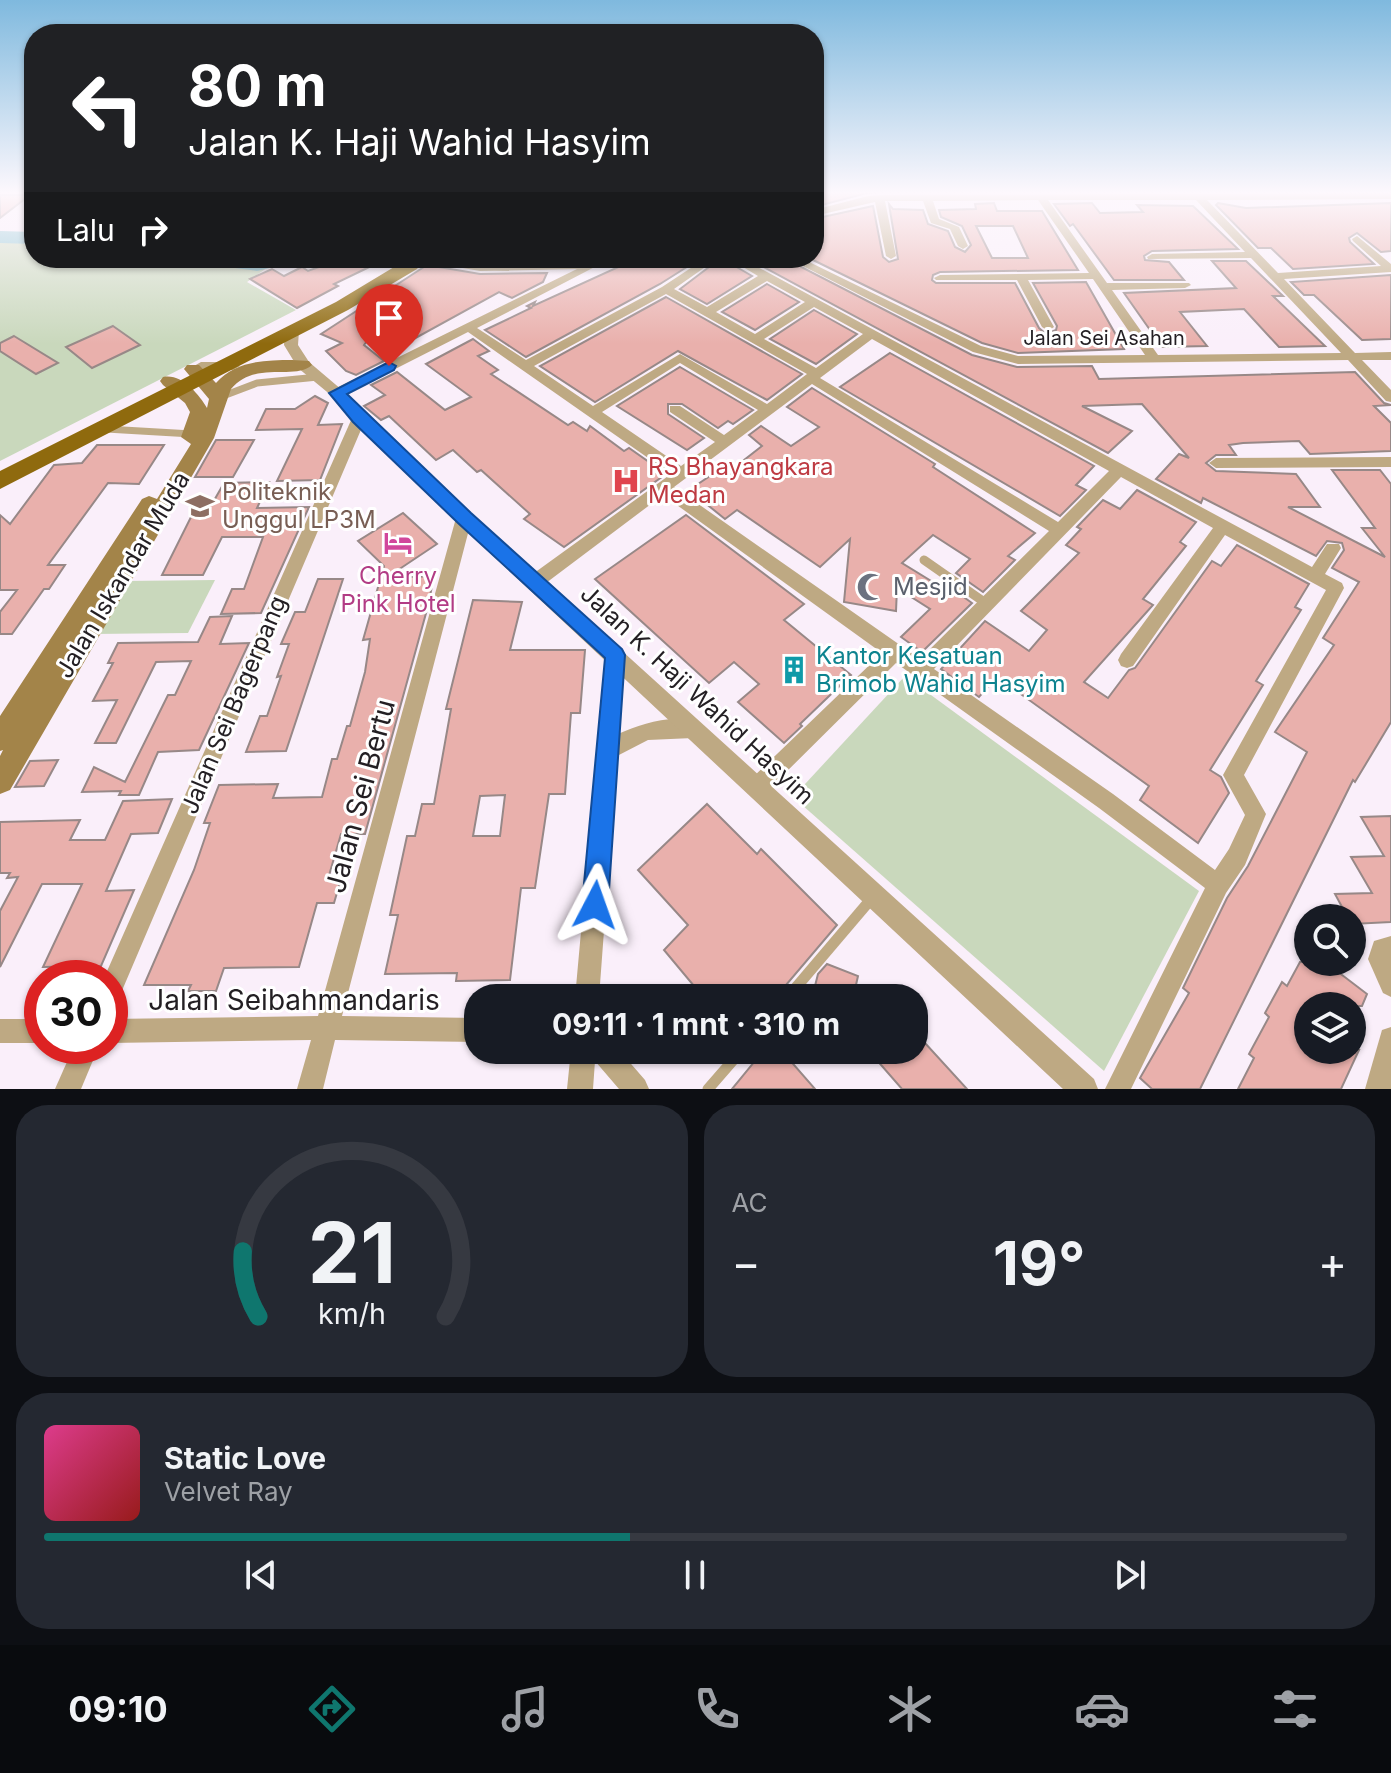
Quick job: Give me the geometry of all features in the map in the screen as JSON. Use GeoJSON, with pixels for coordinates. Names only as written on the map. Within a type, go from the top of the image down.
{"type":"FeatureCollection","features":[{"type":"Feature","properties":{"kind":"main road"},"geometry":{"type":"LineString","coordinates":[[0,481],[101,429],[173,384],[352,288],[382,268]]}},
{"type":"Feature","properties":{"kind":"main road"},"geometry":{"type":"LineString","coordinates":[[198,370],[224,366],[377,286],[405,268]]}},
{"type":"Feature","properties":{"kind":"main road"},"geometry":{"type":"LineString","coordinates":[[218,399],[222,384],[240,372],[258,367],[311,371]]}},
{"type":"Feature","properties":{"kind":"main road"},"geometry":{"type":"LineString","coordinates":[[198,370],[218,399]]}},
{"type":"Feature","properties":{"kind":"main road"},"geometry":{"type":"LineString","coordinates":[[173,384],[193,400],[199,412],[193,434]]}},
{"type":"Feature","properties":{"kind":"main road"},"geometry":{"type":"LineString","coordinates":[[0,466],[173,384]]}},
{"type":"Feature","properties":{"kind":"main road","name":"Jalan Iskandar Muda"},"geometry":{"type":"LineString","coordinates":[[2,775],[204,438],[218,399]]}},
{"type":"Feature","properties":{"kind":"main road","name":"Jalan Iskandar Muda"},"geometry":{"type":"LineString","coordinates":[[0,739],[193,434]]}},
{"type":"Feature","properties":{"kind":"street"},"geometry":{"type":"LineString","coordinates":[[888,243],[891,256]]}},
{"type":"Feature","properties":{"kind":"street"},"geometry":{"type":"LineString","coordinates":[[1073,243],[1154,358]]}},
{"type":"Feature","properties":{"kind":"street"},"geometry":{"type":"LineString","coordinates":[[1243,243],[1391,398]]}},
{"type":"Feature","properties":{"kind":"street"},"geometry":{"type":"LineString","coordinates":[[1361,243],[1391,269]]}},
{"type":"Feature","properties":{"kind":"street"},"geometry":{"type":"LineString","coordinates":[[1152,257],[1255,255]]}},
{"type":"Feature","properties":{"kind":"street"},"geometry":{"type":"LineString","coordinates":[[337,393],[586,268]]}},
{"type":"Feature","properties":{"kind":"street"},"geometry":{"type":"LineString","coordinates":[[523,367],[666,289],[698,268]]}},
{"type":"Feature","properties":{"kind":"street"},"geometry":{"type":"LineString","coordinates":[[752,268],[1334,585],[1336,591],[1233,775],[1256,814],[1118,1089]]}},
{"type":"Feature","properties":{"kind":"street","name":"Jalan Sei Asahan"},"geometry":{"type":"LineString","coordinates":[[812,268],[977,349],[1018,360],[1391,356]]}},
{"type":"Feature","properties":{"kind":"street"},"geometry":{"type":"LineString","coordinates":[[1277,276],[1391,269]]}},
{"type":"Feature","properties":{"kind":"street"},"geometry":{"type":"LineString","coordinates":[[708,312],[767,276]]}},
{"type":"Feature","properties":{"kind":"street"},"geometry":{"type":"LineString","coordinates":[[940,278],[1096,276]]}},
{"type":"Feature","properties":{"kind":"street"},"geometry":{"type":"LineString","coordinates":[[1021,277],[1048,327]]}},
{"type":"Feature","properties":{"kind":"street"},"geometry":{"type":"LineString","coordinates":[[1104,287],[1185,285]]}},
{"type":"Feature","properties":{"kind":"street"},"geometry":{"type":"LineString","coordinates":[[666,289],[756,339],[1059,530]]}},
{"type":"Feature","properties":{"kind":"street"},"geometry":{"type":"LineString","coordinates":[[756,339],[815,301]]}},
{"type":"Feature","properties":{"kind":"street"},"geometry":{"type":"LineString","coordinates":[[467,326],[682,474]]}},
{"type":"Feature","properties":{"kind":"street"},"geometry":{"type":"LineString","coordinates":[[292,331],[291,345],[311,371]]}},
{"type":"Feature","properties":{"kind":"street"},"geometry":{"type":"LineString","coordinates":[[536,581],[872,333]]}},
{"type":"Feature","properties":{"kind":"street"},"geometry":{"type":"LineString","coordinates":[[591,413],[676,358],[684,359],[768,410]]}},
{"type":"Feature","properties":{"kind":"street"},"geometry":{"type":"LineString","coordinates":[[224,366],[311,371]]}},
{"type":"Feature","properties":{"kind":"street","name":"Jalan K. Haji Wahid Hasyim"},"geometry":{"type":"LineString","coordinates":[[311,371],[464,518],[536,581],[1084,1089]]}},
{"type":"Feature","properties":{"kind":"street"},"geometry":{"type":"LineString","coordinates":[[675,409],[725,442]]}},
{"type":"Feature","properties":{"kind":"street","name":"Jalan Sei Bagerpang"},"geometry":{"type":"LineString","coordinates":[[124,960],[359,418]]}},
{"type":"Feature","properties":{"kind":"street"},"geometry":{"type":"LineString","coordinates":[[1216,463],[1391,462]]}},
{"type":"Feature","properties":{"kind":"street"},"geometry":{"type":"LineString","coordinates":[[921,670],[1120,469]]}},
{"type":"Feature","properties":{"kind":"street"},"geometry":{"type":"LineString","coordinates":[[664,488],[1218,885]]}},
{"type":"Feature","properties":{"kind":"street","name":"Jalan Sei Bertu"},"geometry":{"type":"LineString","coordinates":[[310,1089],[464,518]]}},
{"type":"Feature","properties":{"kind":"street"},"geometry":{"type":"LineString","coordinates":[[1127,660],[1224,525]]}},
{"type":"Feature","properties":{"kind":"street"},"geometry":{"type":"LineString","coordinates":[[1316,574],[1333,548]]}},
{"type":"Feature","properties":{"kind":"street"},"geometry":{"type":"LineString","coordinates":[[758,786],[894,653]]}},
{"type":"Feature","properties":{"kind":"street"},"geometry":{"type":"LineString","coordinates":[[588,984],[615,655]]}},
{"type":"Feature","properties":{"kind":"street"},"geometry":{"type":"LineString","coordinates":[[607,751],[642,731],[671,727],[693,729]]}},
{"type":"Feature","properties":{"kind":"street"},"geometry":{"type":"LineString","coordinates":[[1391,948],[1382,949],[1380,959],[1391,985]]}},
{"type":"Feature","properties":{"kind":"street","name":"Jalan Seibahmandaris"},"geometry":{"type":"LineString","coordinates":[[128,1031],[464,1030]]}},
{"type":"Feature","properties":{"kind":"street"},"geometry":{"type":"LineString","coordinates":[[0,1031],[24,1031]]}},
{"type":"Feature","properties":{"kind":"street"},"geometry":{"type":"LineString","coordinates":[[1378,1089],[1391,1039]]}},
{"type":"Feature","properties":{"kind":"street"},"geometry":{"type":"LineString","coordinates":[[68,1089],[79,1064]]}},
{"type":"Feature","properties":{"kind":"street"},"geometry":{"type":"LineString","coordinates":[[580,1089],[582,1064]]}},
{"type":"Feature","properties":{"kind":"street"},"geometry":{"type":"LineString","coordinates":[[614,1064],[636,1089]]}},
{"type":"Feature","properties":{"kind":"lane"},"geometry":{"type":"LineString","coordinates":[[101,429],[193,434]]}},
{"type":"Feature","properties":{"kind":"lane"},"geometry":{"type":"LineString","coordinates":[[924,560],[987,604]]}},
{"type":"Feature","properties":{"kind":"lane"},"geometry":{"type":"LineString","coordinates":[[799,984],[875,895]]}},
{"type":"Feature","properties":{"kind":"lane"},"geometry":{"type":"LineString","coordinates":[[708,1089],[730,1064]]}},
{"type":"Feature","properties":{"kind":"green space"},"geometry":{"type":"Polygon","coordinates":[[[0,243],[24,243],[24,268],[267,268],[247,282],[296,310],[0,461],[0,243]]]}},
{"type":"Feature","properties":{"kind":"green space"},"geometry":{"type":"Polygon","coordinates":[[[215,580],[188,633],[93,634],[125,581],[215,580]]]}},
{"type":"Feature","properties":{"kind":"green space"},"geometry":{"type":"Polygon","coordinates":[[[905,676],[1199,891],[1104,1071],[793,797],[905,676]]]}},
{"type":"Feature","properties":{"kind":"building"},"geometry":{"type":"Polygon","coordinates":[[[824,243],[880,243],[883,257],[889,262],[898,259],[895,243],[953,243],[965,252],[970,243],[984,243],[992,258],[1028,258],[1021,243],[1061,243],[1078,270],[940,272],[933,275],[932,280],[936,283],[1015,283],[1039,328],[1046,334],[1056,330],[1057,326],[1033,283],[1086,282],[1124,349],[1018,353],[982,343],[824,265],[824,243]]]}},
{"type":"Feature","properties":{"kind":"building"},"geometry":{"type":"Polygon","coordinates":[[[1087,243],[1232,243],[1238,249],[1152,251],[1144,256],[1145,260],[1169,262],[1184,280],[1114,280],[1087,243]]]}},
{"type":"Feature","properties":{"kind":"building"},"geometry":{"type":"Polygon","coordinates":[[[1253,243],[1351,243],[1374,264],[1293,269],[1271,248],[1258,248],[1253,243]]]}},
{"type":"Feature","properties":{"kind":"building"},"geometry":{"type":"Polygon","coordinates":[[[1369,243],[1391,243],[1391,251],[1381,252],[1369,243]]]}},
{"type":"Feature","properties":{"kind":"building"},"geometry":{"type":"Polygon","coordinates":[[[1212,261],[1246,261],[1283,296],[1273,296],[1325,346],[1279,347],[1244,309],[1180,312],[1207,346],[1162,347],[1124,293],[1236,288],[1212,261]]]}},
{"type":"Feature","properties":{"kind":"building"},"geometry":{"type":"Polygon","coordinates":[[[300,268],[308,271],[316,268],[367,268],[334,284],[338,286],[297,308],[250,279],[272,269],[284,276],[300,268]]]}},
{"type":"Feature","properties":{"kind":"building"},"geometry":{"type":"Polygon","coordinates":[[[422,268],[480,274],[547,273],[543,282],[512,298],[499,292],[401,346],[377,328],[364,345],[384,361],[356,375],[346,371],[326,351],[342,343],[321,334],[422,268]]]}},
{"type":"Feature","properties":{"kind":"building"},"geometry":{"type":"Polygon","coordinates":[[[616,268],[685,268],[526,357],[485,330],[531,308],[527,306],[535,302],[533,306],[616,268]]]}},
{"type":"Feature","properties":{"kind":"building"},"geometry":{"type":"Polygon","coordinates":[[[708,268],[738,268],[752,276],[707,304],[680,289],[708,268]]]}},
{"type":"Feature","properties":{"kind":"building"},"geometry":{"type":"Polygon","coordinates":[[[766,268],[803,268],[972,355],[1017,367],[1092,366],[1099,379],[1355,372],[1384,403],[1391,405],[1374,406],[1391,423],[1391,451],[1310,454],[1299,441],[1243,443],[1229,445],[1236,455],[1216,455],[1206,463],[1216,471],[1296,474],[1320,507],[1288,507],[1385,557],[1362,528],[1375,528],[1332,470],[1380,470],[1391,484],[1391,722],[1355,782],[1353,780],[1200,1089],[1152,1089],[1140,1078],[1189,993],[1183,988],[1227,898],[1248,866],[1307,752],[1275,732],[1334,645],[1323,638],[1359,582],[1332,568],[1344,550],[1342,543],[1327,541],[1316,556],[1203,498],[1201,503],[1156,479],[1179,454],[1189,458],[1142,404],[1082,406],[1132,431],[1108,453],[766,268]]]}},
{"type":"Feature","properties":{"kind":"building"},"geometry":{"type":"Polygon","coordinates":[[[1391,275],[1391,339],[1362,340],[1314,295],[1304,295],[1291,282],[1391,275]]]}},
{"type":"Feature","properties":{"kind":"building"},"geometry":{"type":"Polygon","coordinates":[[[767,284],[799,302],[755,330],[722,312],[767,284]]]}},
{"type":"Feature","properties":{"kind":"building"},"geometry":{"type":"Polygon","coordinates":[[[666,297],[802,374],[767,400],[678,351],[595,402],[540,366],[666,297]]]}},
{"type":"Feature","properties":{"kind":"building"},"geometry":{"type":"Polygon","coordinates":[[[814,310],[857,334],[816,364],[770,339],[814,310]]]}},
{"type":"Feature","properties":{"kind":"building"},"geometry":{"type":"Polygon","coordinates":[[[113,326],[140,345],[92,368],[66,347],[113,326]]]}},
{"type":"Feature","properties":{"kind":"building"},"geometry":{"type":"Polygon","coordinates":[[[14,336],[58,363],[36,374],[0,351],[0,343],[14,336]]]}},
{"type":"Feature","properties":{"kind":"building"},"geometry":{"type":"Polygon","coordinates":[[[473,339],[489,351],[478,356],[498,370],[491,374],[568,425],[573,422],[587,431],[590,426],[624,451],[629,448],[666,474],[564,547],[524,519],[530,514],[481,470],[477,472],[453,450],[436,460],[389,416],[381,420],[364,406],[385,395],[371,385],[397,372],[445,410],[471,397],[426,364],[473,339]]]}},
{"type":"Feature","properties":{"kind":"building"},"geometry":{"type":"Polygon","coordinates":[[[890,353],[1094,466],[1076,485],[1086,490],[1060,516],[840,387],[890,353]]]}},
{"type":"Feature","properties":{"kind":"building"},"geometry":{"type":"Polygon","coordinates":[[[680,367],[753,410],[733,424],[728,421],[718,428],[682,404],[668,404],[668,414],[704,438],[687,450],[617,406],[680,367]]]}},
{"type":"Feature","properties":{"kind":"building"},"geometry":{"type":"Polygon","coordinates":[[[812,388],[935,464],[933,467],[1035,533],[1008,556],[1015,560],[983,592],[956,573],[970,559],[933,535],[902,563],[941,587],[944,583],[972,603],[922,652],[901,637],[930,609],[897,588],[896,611],[844,602],[850,539],[820,567],[737,510],[725,519],[689,490],[719,470],[726,474],[762,446],[749,435],[761,426],[791,446],[819,427],[787,407],[812,388]]]}},
{"type":"Feature","properties":{"kind":"building"},"geometry":{"type":"Polygon","coordinates":[[[315,396],[328,403],[318,425],[342,424],[320,480],[277,481],[302,429],[256,430],[266,409],[295,409],[315,396]]]}},
{"type":"Feature","properties":{"kind":"building"},"geometry":{"type":"Polygon","coordinates":[[[216,440],[254,440],[233,477],[195,477],[216,440]]]}},
{"type":"Feature","properties":{"kind":"building"},"geometry":{"type":"Polygon","coordinates":[[[97,445],[164,445],[139,484],[108,483],[48,565],[65,565],[49,589],[44,589],[12,634],[0,634],[0,612],[17,590],[0,590],[0,515],[10,524],[54,465],[82,463],[97,445]]]}},
{"type":"Feature","properties":{"kind":"building"},"geometry":{"type":"Polygon","coordinates":[[[269,482],[257,508],[309,507],[261,613],[221,614],[232,589],[244,589],[263,537],[222,537],[203,575],[162,575],[197,505],[212,504],[224,483],[269,482]]]}},
{"type":"Feature","properties":{"kind":"building"},"geometry":{"type":"Polygon","coordinates":[[[1137,490],[1196,522],[1180,542],[1186,546],[1143,599],[1153,605],[1084,682],[1108,698],[1129,670],[1135,668],[1212,561],[1221,566],[1237,545],[1309,584],[1295,607],[1301,610],[1256,681],[1263,685],[1210,770],[1221,777],[1229,793],[1198,843],[1140,800],[1149,786],[997,677],[979,697],[941,669],[985,621],[1029,651],[1047,630],[1021,611],[1079,553],[1066,545],[1081,529],[1077,527],[1103,500],[1120,509],[1137,490]]]}},
{"type":"Feature","properties":{"kind":"building"},"geometry":{"type":"Polygon","coordinates":[[[403,513],[437,544],[386,578],[434,576],[428,606],[365,834],[341,834],[328,879],[341,879],[334,903],[317,903],[299,967],[224,968],[216,991],[188,991],[191,985],[144,985],[194,870],[210,823],[204,823],[219,785],[278,784],[273,798],[322,797],[332,759],[337,759],[347,726],[350,726],[365,672],[370,639],[363,640],[384,566],[358,541],[403,513]]]}},
{"type":"Feature","properties":{"kind":"building"},"geometry":{"type":"Polygon","coordinates":[[[686,515],[804,604],[784,620],[851,675],[784,743],[738,702],[759,684],[734,662],[709,683],[595,579],[686,515]]]}},
{"type":"Feature","properties":{"kind":"building"},"geometry":{"type":"Polygon","coordinates":[[[318,579],[343,579],[286,751],[246,752],[260,716],[267,716],[281,676],[277,677],[289,644],[281,644],[295,612],[305,612],[318,579]]]}},
{"type":"Feature","properties":{"kind":"building"},"geometry":{"type":"Polygon","coordinates":[[[473,600],[522,602],[510,650],[585,650],[580,713],[571,713],[565,794],[549,794],[535,888],[521,888],[510,980],[456,981],[457,973],[385,974],[398,915],[390,915],[407,836],[415,836],[422,804],[434,804],[451,709],[446,709],[473,600]],[[505,795],[480,796],[473,836],[500,836],[505,795]]]}},
{"type":"Feature","properties":{"kind":"building"},"geometry":{"type":"Polygon","coordinates":[[[232,616],[220,644],[249,643],[199,750],[158,752],[139,795],[119,795],[121,791],[82,792],[94,767],[125,782],[168,695],[175,695],[191,661],[156,662],[116,743],[95,743],[117,700],[93,701],[113,663],[108,663],[118,643],[198,642],[210,617],[232,616]]]}},
{"type":"Feature","properties":{"kind":"building"},"geometry":{"type":"Polygon","coordinates":[[[58,760],[44,786],[15,787],[30,761],[58,760]]]}},
{"type":"Feature","properties":{"kind":"building"},"geometry":{"type":"Polygon","coordinates":[[[172,799],[158,833],[131,834],[106,891],[134,890],[104,960],[46,960],[82,884],[42,884],[0,967],[0,911],[18,877],[7,878],[10,873],[0,873],[0,822],[80,820],[70,840],[105,840],[123,801],[172,799]]]}},
{"type":"Feature","properties":{"kind":"building"},"geometry":{"type":"Polygon","coordinates":[[[707,804],[757,854],[761,849],[837,925],[787,984],[692,984],[664,950],[688,925],[638,870],[707,804]]]}},
{"type":"Feature","properties":{"kind":"building"},"geometry":{"type":"Polygon","coordinates":[[[1391,816],[1391,922],[1366,923],[1366,904],[1340,904],[1335,894],[1372,893],[1351,857],[1384,856],[1361,817],[1391,816]]]}},
{"type":"Feature","properties":{"kind":"building"},"geometry":{"type":"Polygon","coordinates":[[[827,964],[858,976],[856,984],[816,984],[818,974],[827,964]]]}},
{"type":"Feature","properties":{"kind":"building"},"geometry":{"type":"Polygon","coordinates":[[[1294,973],[1294,976],[1343,976],[1364,992],[1294,992],[1294,1064],[1353,1064],[1341,1089],[1238,1089],[1254,1058],[1249,1054],[1269,1017],[1265,1013],[1282,982],[1287,986],[1294,973]]]}},
{"type":"Feature","properties":{"kind":"building"},"geometry":{"type":"Polygon","coordinates":[[[928,1046],[967,1089],[902,1089],[880,1064],[928,1064],[928,1046]]]}},
{"type":"Feature","properties":{"kind":"building"},"geometry":{"type":"Polygon","coordinates":[[[753,1064],[793,1064],[815,1089],[732,1089],[753,1064]]]}},
{"type":"Feature","properties":{"kind":"place","name":"RS Bhayangkara Medan"},"geometry":{"type":"Point","coordinates":[626,481]}},
{"type":"Feature","properties":{"kind":"place","name":"Politeknik Unggul LP3M"},"geometry":{"type":"Point","coordinates":[200,506]}},
{"type":"Feature","properties":{"kind":"place","name":"Cherry Pink Hotel"},"geometry":{"type":"Point","coordinates":[398,543]}},
{"type":"Feature","properties":{"kind":"place","name":"Mesjid"},"geometry":{"type":"Point","coordinates":[871,587]}},
{"type":"Feature","properties":{"kind":"place","name":"Kantor Kesatuan Brimob Wahid Hasyim"},"geometry":{"type":"Point","coordinates":[794,670]}},
{"type":"Feature","properties":{"kind":"route"},"geometry":{"type":"LineString","coordinates":[[389,366],[337,393],[464,518],[615,655],[595,905]]}}]}
